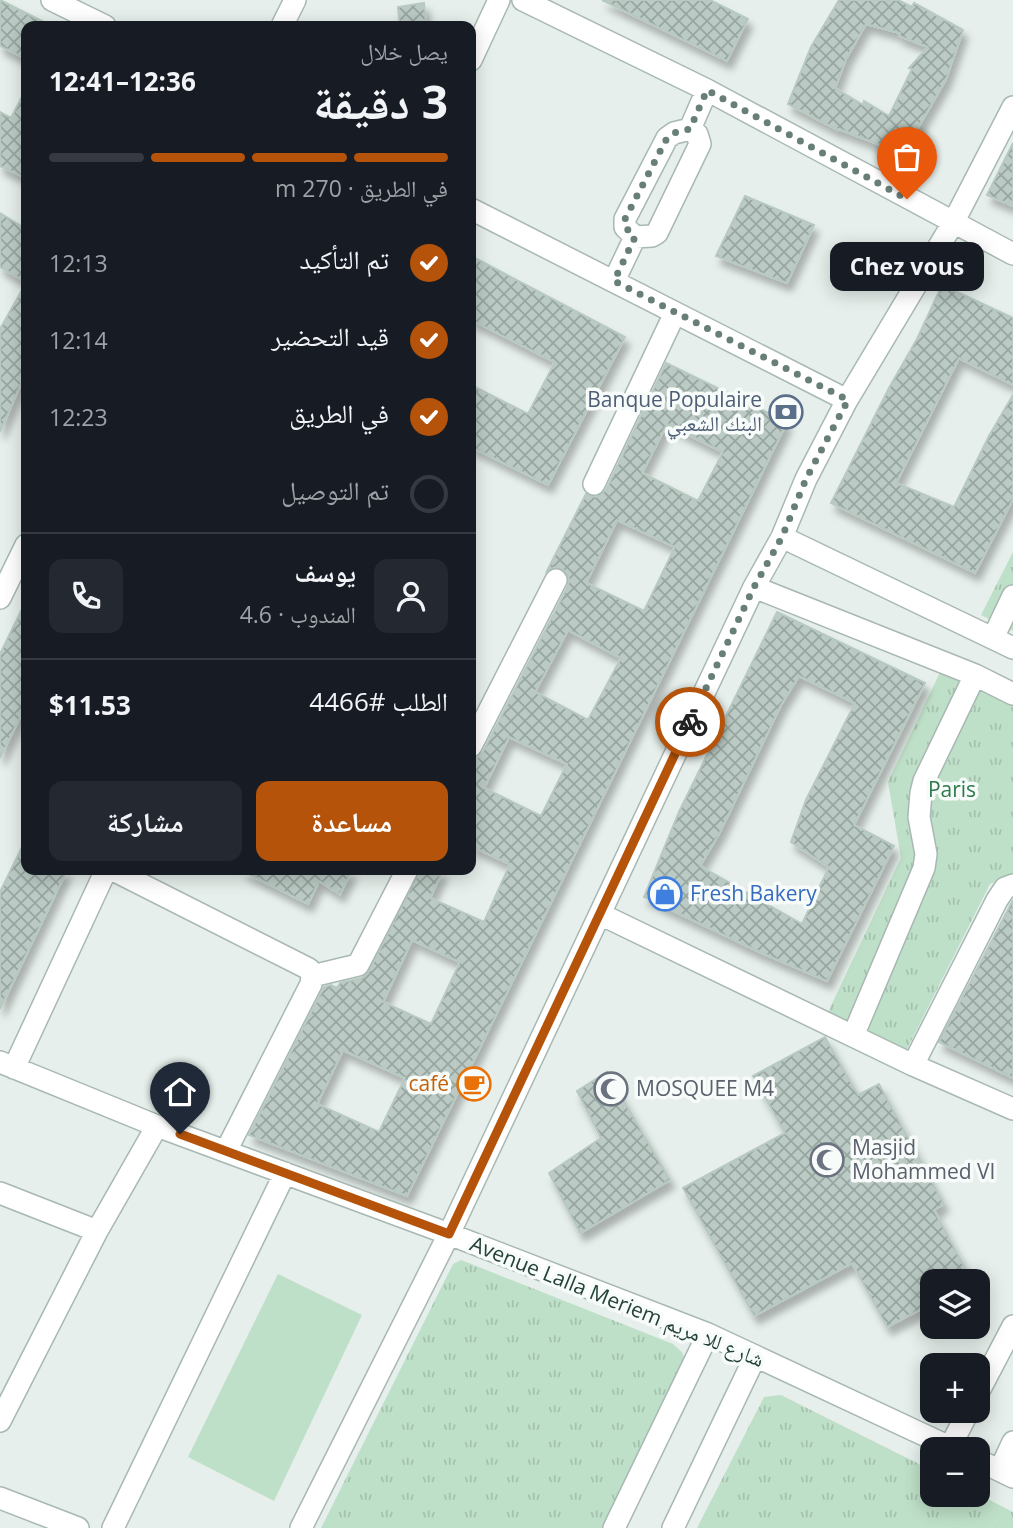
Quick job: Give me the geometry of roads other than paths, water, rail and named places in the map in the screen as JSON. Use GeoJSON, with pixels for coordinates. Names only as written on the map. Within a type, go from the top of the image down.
{"type":"FeatureCollection","features":[{"type":"Feature","properties":{"kind":"street"},"geometry":{"type":"LineString","coordinates":[[52,0],[95,21]]}},
{"type":"Feature","properties":{"kind":"street"},"geometry":{"type":"LineString","coordinates":[[284,21],[295,0]]}},
{"type":"Feature","properties":{"kind":"street"},"geometry":{"type":"LineString","coordinates":[[476,49],[499,0]]}},
{"type":"Feature","properties":{"kind":"street"},"geometry":{"type":"LineString","coordinates":[[523,0],[707,90],[1013,254]]}},
{"type":"Feature","properties":{"kind":"street"},"geometry":{"type":"LineString","coordinates":[[690,129],[707,90]]}},
{"type":"Feature","properties":{"kind":"street"},"geometry":{"type":"LineString","coordinates":[[301,1528],[449,1234],[754,587],[782,537],[806,479],[848,400],[953,223],[1013,107]]}},
{"type":"Feature","properties":{"kind":"street"},"geometry":{"type":"LineString","coordinates":[[690,129],[697,134],[700,144],[657,233],[635,237],[626,230],[624,223],[631,207],[667,138],[674,133],[690,129]]}},
{"type":"Feature","properties":{"kind":"street"},"geometry":{"type":"LineString","coordinates":[[476,212],[848,400]]}},
{"type":"Feature","properties":{"kind":"street"},"geometry":{"type":"LineString","coordinates":[[614,281],[635,237]]}},
{"type":"Feature","properties":{"kind":"street"},"geometry":{"type":"LineString","coordinates":[[594,484],[675,313]]}},
{"type":"Feature","properties":{"kind":"street"},"geometry":{"type":"LineString","coordinates":[[782,537],[1013,648]]}},
{"type":"Feature","properties":{"kind":"street"},"geometry":{"type":"LineString","coordinates":[[0,598],[21,555]]}},
{"type":"Feature","properties":{"kind":"street"},"geometry":{"type":"LineString","coordinates":[[476,736],[556,580]]}},
{"type":"Feature","properties":{"kind":"street"},"geometry":{"type":"LineString","coordinates":[[754,587],[975,676],[1013,694]]}},
{"type":"Feature","properties":{"kind":"street"},"geometry":{"type":"LineString","coordinates":[[993,639],[1013,596]]}},
{"type":"Feature","properties":{"kind":"street"},"geometry":{"type":"LineString","coordinates":[[853,1036],[924,868],[926,854],[919,805],[924,782],[975,676]]}},
{"type":"Feature","properties":{"kind":"street"},"geometry":{"type":"LineString","coordinates":[[7,1065],[103,875]]}},
{"type":"Feature","properties":{"kind":"street"},"geometry":{"type":"LineString","coordinates":[[123,875],[309,970],[312,976],[311,984],[226,1151]]}},
{"type":"Feature","properties":{"kind":"street"},"geometry":{"type":"LineString","coordinates":[[312,976],[358,965],[404,875]]}},
{"type":"Feature","properties":{"kind":"street"},"geometry":{"type":"LineString","coordinates":[[913,1065],[998,900],[1005,888],[1013,886]]}},
{"type":"Feature","properties":{"kind":"street"},"geometry":{"type":"LineString","coordinates":[[600,914],[913,1065],[1013,1109]]}},
{"type":"Feature","properties":{"kind":"street","name":"Avenue Lalla Meriem شارع للا مريم"},"geometry":{"type":"LineString","coordinates":[[7,1065],[157,1126],[708,1334],[928,1437]]}},
{"type":"Feature","properties":{"kind":"street"},"geometry":{"type":"LineString","coordinates":[[0,1421],[97,1231],[157,1126]]}},
{"type":"Feature","properties":{"kind":"street"},"geometry":{"type":"LineString","coordinates":[[113,1528],[285,1173]]}},
{"type":"Feature","properties":{"kind":"street"},"geometry":{"type":"LineString","coordinates":[[0,1193],[97,1231]]}},
{"type":"Feature","properties":{"kind":"street"},"geometry":{"type":"LineString","coordinates":[[990,1370],[1013,1326]]}},
{"type":"Feature","properties":{"kind":"street"},"geometry":{"type":"LineString","coordinates":[[614,1528],[708,1334]]}},
{"type":"Feature","properties":{"kind":"street"},"geometry":{"type":"LineString","coordinates":[[673,1528],[755,1357]]}},
{"type":"Feature","properties":{"kind":"street"},"geometry":{"type":"LineString","coordinates":[[990,1466],[1006,1473],[1013,1442]]}},
{"type":"Feature","properties":{"kind":"street"},"geometry":{"type":"LineString","coordinates":[[0,1498],[78,1528]]}},
{"type":"Feature","properties":{"kind":"place","name":"Chez vous"},"geometry":{"type":"Point","coordinates":[907,199]}},
{"type":"Feature","properties":{"kind":"place","name":"Banque Populaire البنك الشعبي"},"geometry":{"type":"Point","coordinates":[786,412]}},
{"type":"Feature","properties":{"kind":"place","name":"Fresh Bakery"},"geometry":{"type":"Point","coordinates":[665,894]}},
{"type":"Feature","properties":{"kind":"place","name":"café"},"geometry":{"type":"Point","coordinates":[474,1084]}},
{"type":"Feature","properties":{"kind":"place","name":"MOSQUEE M4"},"geometry":{"type":"Point","coordinates":[611,1089]}},
{"type":"Feature","properties":{"kind":"place","name":"Masjid Mohammed VI"},"geometry":{"type":"Point","coordinates":[827,1160]}},
{"type":"Feature","properties":{"kind":"park label","name":"Paris"},"geometry":{"type":"Point","coordinates":[952,790]}}]}
